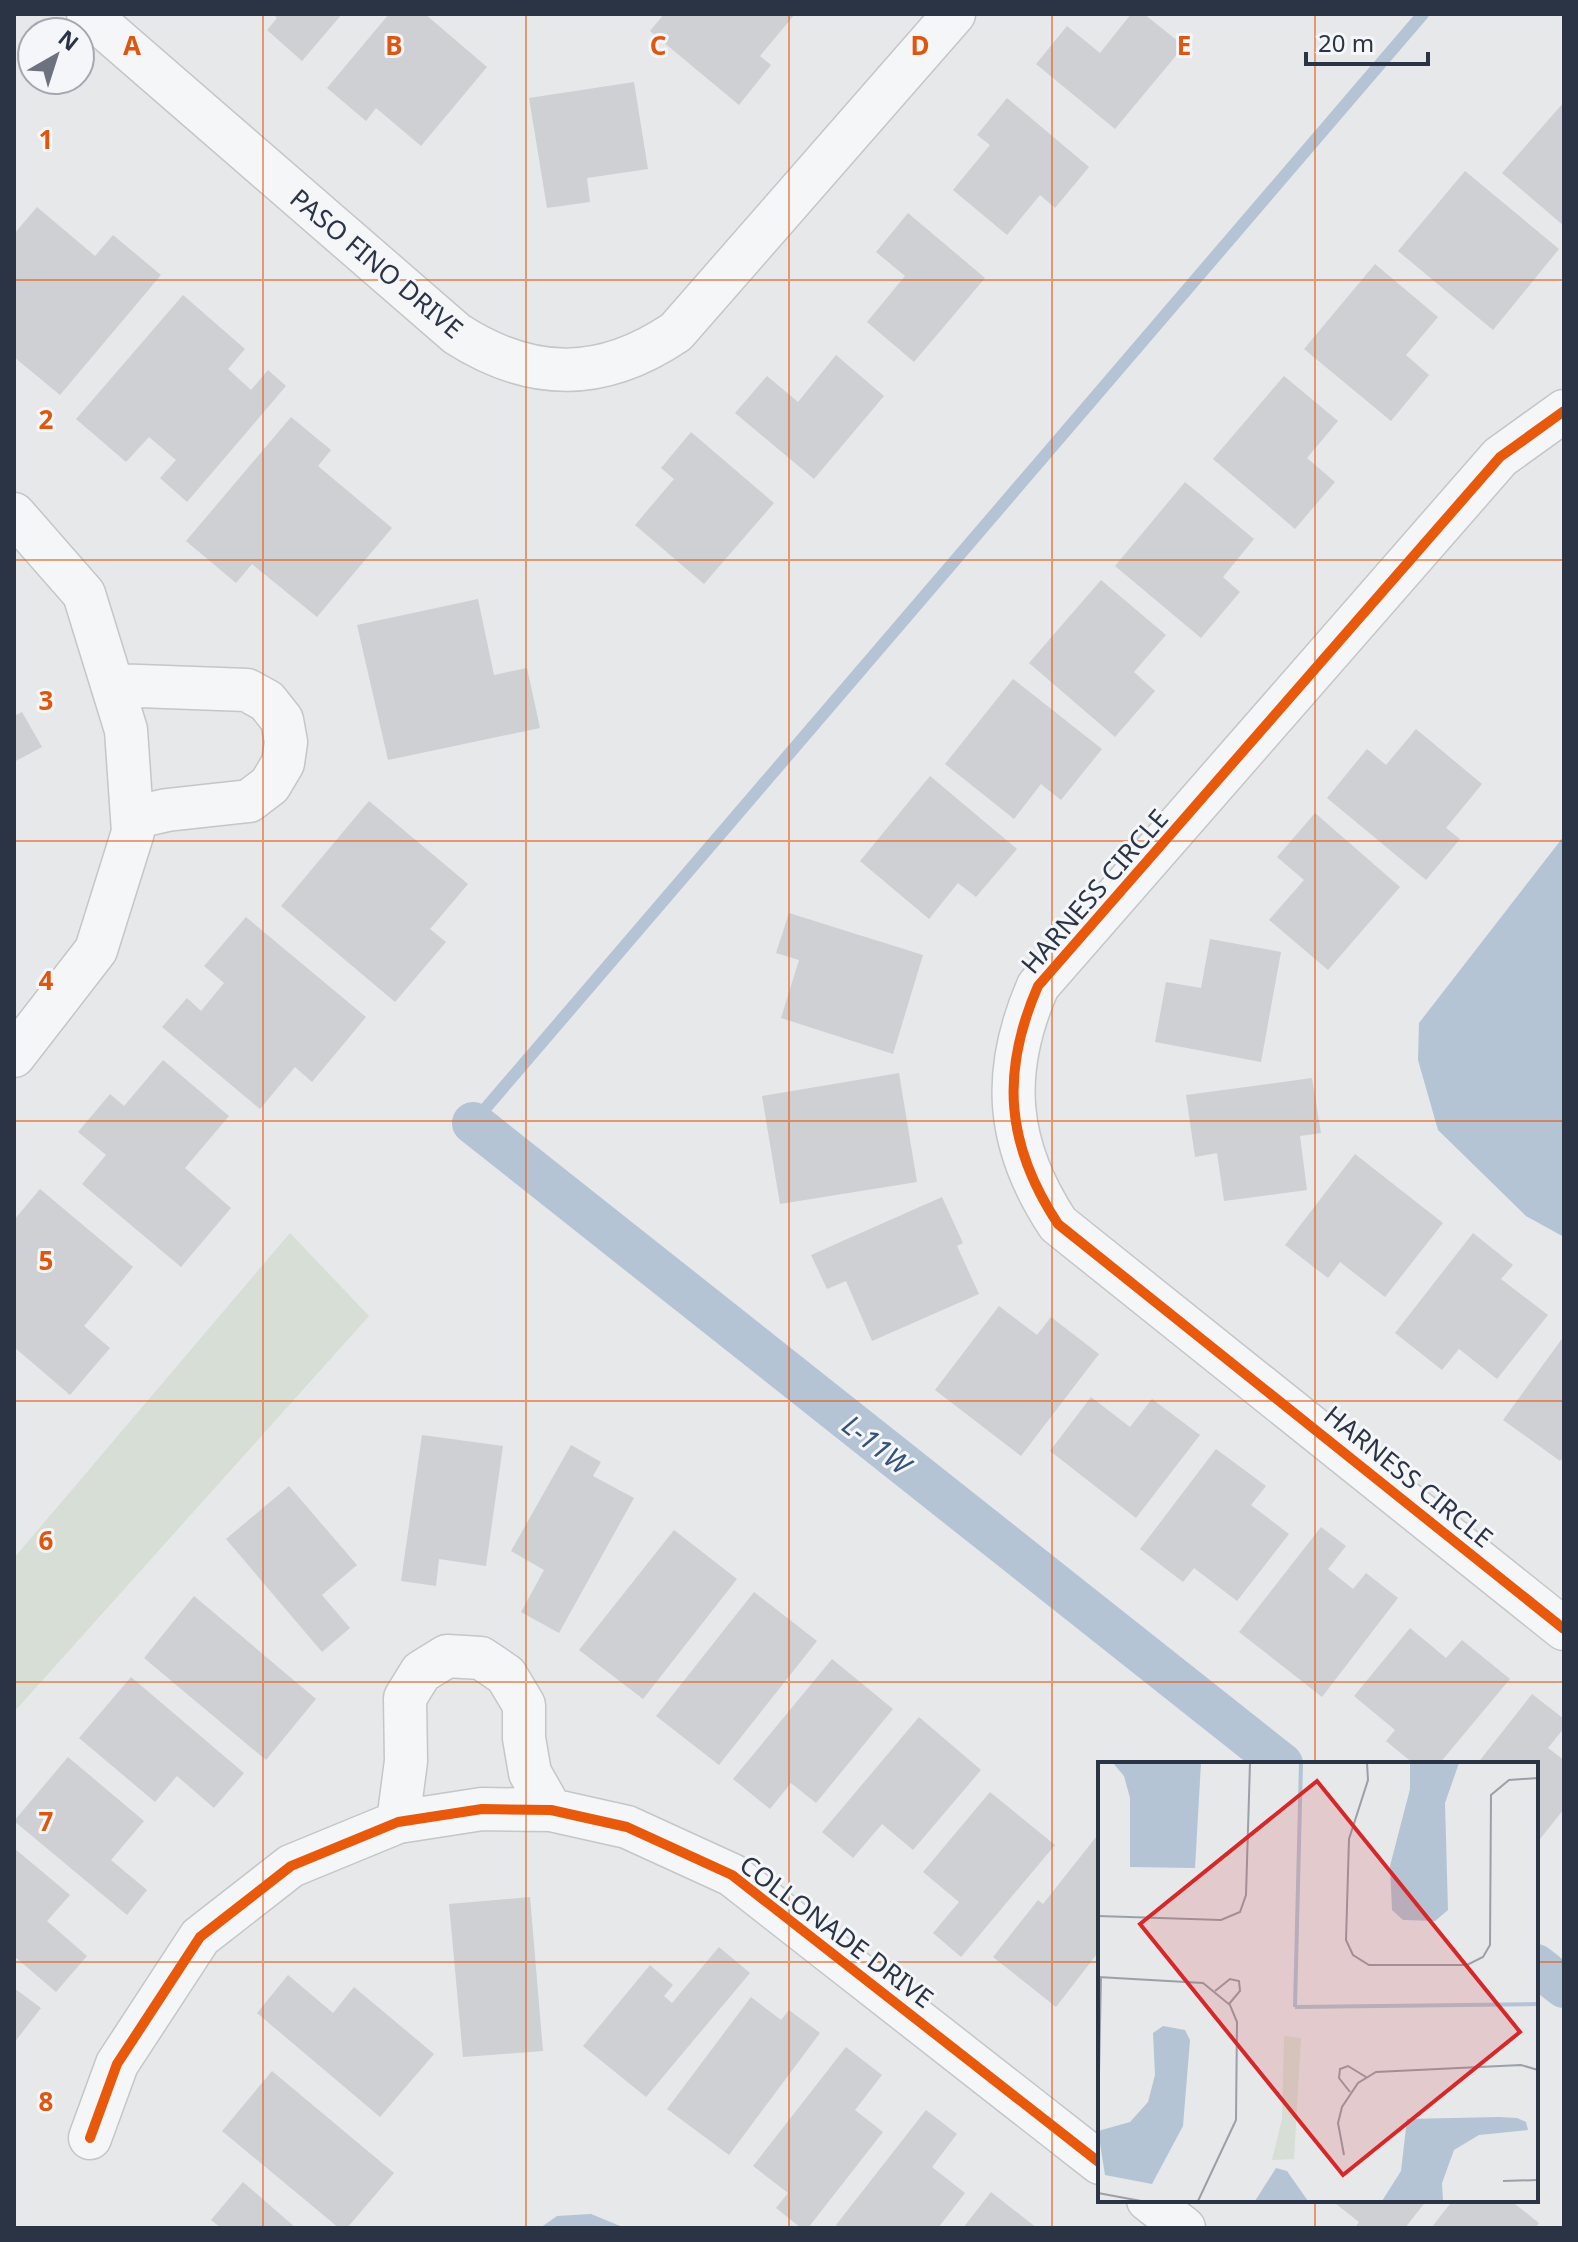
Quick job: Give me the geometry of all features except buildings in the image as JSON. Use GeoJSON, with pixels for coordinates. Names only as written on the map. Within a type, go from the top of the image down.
{"type":"FeatureCollection","features":[{"type":"Feature","properties":{"kind":"street","name":"PASO FINO DRIVE"},"geometry":{"type":"LineString","coordinates":[[88,14],[457,334],[483,350],[531,368],[562,371],[622,361],[650,349],[676,332],[954,14]]}},
{"type":"Feature","properties":{"kind":"street","name":"HARNESS CIRCLE"},"geometry":{"type":"LineString","coordinates":[[1564,411],[1500,457],[1038,986],[1018,1040],[1013,1096],[1021,1153],[1042,1200],[1058,1224],[1564,1629]]}},
{"type":"Feature","properties":{"kind":"street"},"geometry":{"type":"LineString","coordinates":[[14,514],[84,594],[126,730],[133,832],[96,950],[14,1056]]}},
{"type":"Feature","properties":{"kind":"street"},"geometry":{"type":"LineString","coordinates":[[112,685],[247,690],[267,701],[282,720],[286,742],[283,763],[270,785],[249,801],[167,810],[132,818]]}},
{"type":"Feature","properties":{"kind":"street"},"geometry":{"type":"LineString","coordinates":[[398,1822],[406,1761],[405,1698],[421,1672],[447,1656],[481,1658],[506,1675],[524,1705],[524,1738],[530,1773],[551,1810]]}},
{"type":"Feature","properties":{"kind":"street","name":"COLLONADE DRIVE"},"geometry":{"type":"LineString","coordinates":[[90,2138],[117,2064],[200,1937],[291,1866],[398,1822],[482,1809],[551,1810],[627,1827],[732,1875],[1098,2161]]}},
{"type":"Feature","properties":{"kind":"street"},"geometry":{"type":"LineString","coordinates":[[1151,2202],[1184,2228]]}},
{"type":"Feature","properties":{"kind":"shaded area"},"geometry":{"type":"Polygon","coordinates":[[[290,1233],[369,1316],[14,1712],[14,1558],[290,1233]]]}},
{"type":"Feature","properties":{"kind":"water"},"geometry":{"type":"Polygon","coordinates":[[[1564,836],[1564,1237],[1526,1216],[1438,1130],[1418,1060],[1419,1023],[1564,836]]]}},
{"type":"Feature","properties":{"kind":"water"},"geometry":{"type":"Polygon","coordinates":[[[591,2214],[625,2228],[540,2228],[557,2216],[591,2214]]]}},
{"type":"Feature","properties":{"kind":"waterway"},"geometry":{"type":"LineString","coordinates":[[473,1123],[1423,14]]}},
{"type":"Feature","properties":{"kind":"waterway","name":"L-11W"},"geometry":{"type":"LineString","coordinates":[[473,1123],[1279,1762]]}},
{"type":"Feature","properties":{"kind":"waterway","name":"L-11W"},"geometry":{"type":"LineString","coordinates":[[1538,1967],[1564,1987]]}},
{"type":"Feature","properties":{"kind":"cycle path"},"geometry":{"type":"LineString","coordinates":[[1564,411],[1500,457],[1038,986],[1026,1018],[1014,1079],[1014,1108],[1019,1137],[1028,1166],[1058,1224],[1564,1629]]}},
{"type":"Feature","properties":{"kind":"cycle path"},"geometry":{"type":"LineString","coordinates":[[90,2138],[117,2064],[200,1937],[291,1866],[398,1822],[482,1809],[551,1810],[627,1827],[732,1875],[1098,2161]]}}]}
